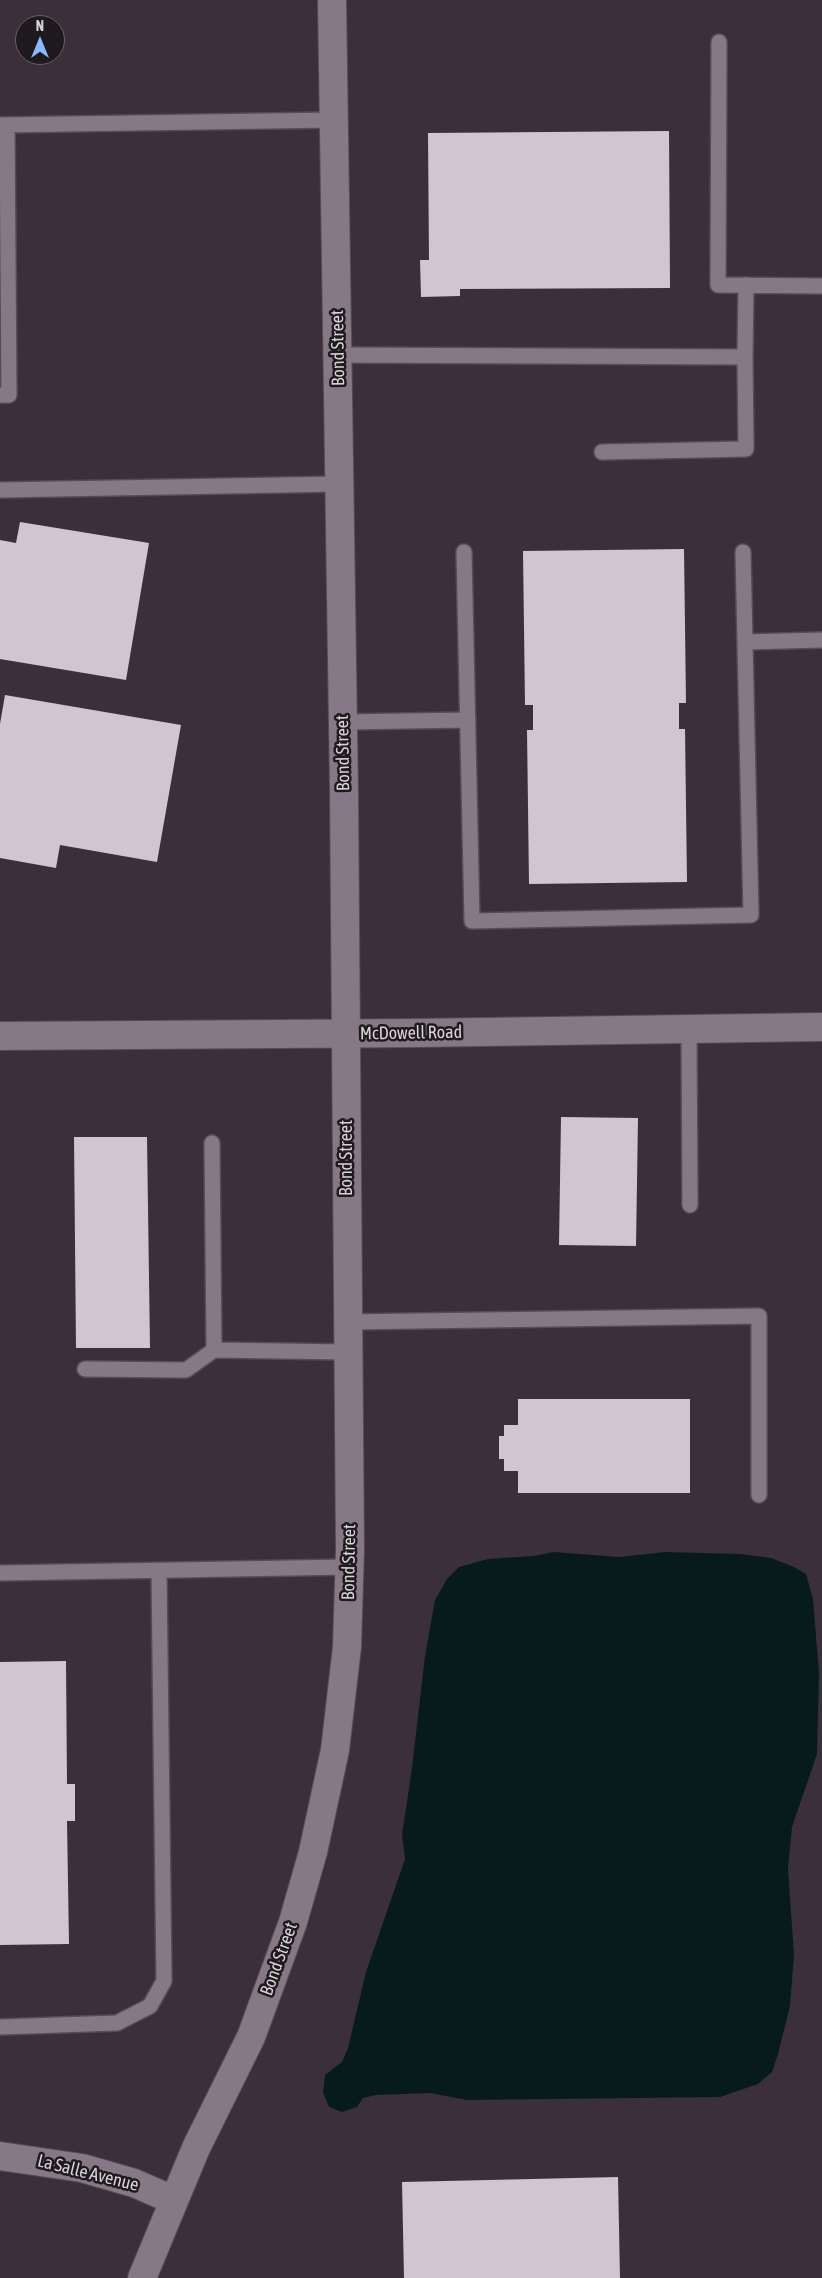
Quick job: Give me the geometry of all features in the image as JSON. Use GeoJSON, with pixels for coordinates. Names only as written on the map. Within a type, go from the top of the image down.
{"type":"FeatureCollection","features":[{"type":"Feature","properties":{"kind":"street","name":"Bond Street"},"geometry":{"type":"LineString","coordinates":[[142,2278],[173,2200],[251,2037],[293,1922],[314,1852],[335,1750],[347,1647],[349,1567],[343,722],[332,0]]}},
{"type":"Feature","properties":{"kind":"street","name":"McDowell Road"},"geometry":{"type":"LineString","coordinates":[[0,1036],[345,1034],[822,1027]]}},
{"type":"Feature","properties":{"kind":"street","name":"La Salle Avenue"},"geometry":{"type":"LineString","coordinates":[[0,2156],[82,2168],[131,2182],[173,2200]]}},
{"type":"Feature","properties":{"kind":"lane"},"geometry":{"type":"LineString","coordinates":[[719,42],[718,286],[822,286]]}},
{"type":"Feature","properties":{"kind":"lane"},"geometry":{"type":"LineString","coordinates":[[0,396],[10,395],[4,125],[334,120]]}},
{"type":"Feature","properties":{"kind":"lane"},"geometry":{"type":"LineString","coordinates":[[602,452],[746,449],[746,286]]}},
{"type":"Feature","properties":{"kind":"lane"},"geometry":{"type":"LineString","coordinates":[[338,355],[745,357]]}},
{"type":"Feature","properties":{"kind":"lane"},"geometry":{"type":"LineString","coordinates":[[0,490],[339,484]]}},
{"type":"Feature","properties":{"kind":"lane"},"geometry":{"type":"LineString","coordinates":[[464,552],[472,921],[750,915],[743,552]]}},
{"type":"Feature","properties":{"kind":"lane"},"geometry":{"type":"LineString","coordinates":[[745,642],[822,640]]}},
{"type":"Feature","properties":{"kind":"lane"},"geometry":{"type":"LineString","coordinates":[[343,722],[468,720]]}},
{"type":"Feature","properties":{"kind":"lane"},"geometry":{"type":"LineString","coordinates":[[689,1029],[690,1205]]}},
{"type":"Feature","properties":{"kind":"lane"},"geometry":{"type":"LineString","coordinates":[[212,1143],[214,1350]]}},
{"type":"Feature","properties":{"kind":"lane"},"geometry":{"type":"LineString","coordinates":[[347,1322],[759,1316],[759,1495]]}},
{"type":"Feature","properties":{"kind":"lane"},"geometry":{"type":"LineString","coordinates":[[85,1369],[186,1370],[214,1350],[347,1352]]}},
{"type":"Feature","properties":{"kind":"lane"},"geometry":{"type":"LineString","coordinates":[[0,1573],[349,1567]]}},
{"type":"Feature","properties":{"kind":"lane"},"geometry":{"type":"LineString","coordinates":[[0,2027],[117,2024],[150,2006],[164,1981],[159,1571]]}},
{"type":"Feature","properties":{"kind":"shaded area"},"geometry":{"type":"Polygon","coordinates":[[[554,1552],[619,1557],[665,1552],[740,1554],[771,1558],[806,1574],[813,1599],[819,1673],[817,1754],[792,1827],[788,1869],[794,1955],[790,2006],[772,2072],[758,2084],[720,2097],[467,2100],[430,2093],[376,2095],[363,2098],[357,2107],[342,2112],[329,2107],[323,2092],[325,2075],[342,2062],[348,2048],[366,1972],[405,1859],[402,1835],[425,1656],[435,1600],[447,1579],[459,1567],[488,1559],[534,1556],[554,1552]]]}},
{"type":"Feature","properties":{"kind":"building"},"geometry":{"type":"Polygon","coordinates":[[[669,131],[670,288],[460,289],[460,296],[421,297],[420,260],[429,260],[428,133],[669,131]]]}},
{"type":"Feature","properties":{"kind":"building"},"geometry":{"type":"Polygon","coordinates":[[[20,522],[149,543],[126,680],[0,659],[0,540],[16,543],[20,522]]]}},
{"type":"Feature","properties":{"kind":"building"},"geometry":{"type":"Polygon","coordinates":[[[684,549],[686,703],[679,703],[679,729],[685,729],[687,882],[529,884],[527,730],[533,730],[533,705],[525,705],[523,551],[684,549]]]}},
{"type":"Feature","properties":{"kind":"building"},"geometry":{"type":"Polygon","coordinates":[[[5,695],[181,725],[157,862],[60,845],[56,868],[0,858],[0,724],[5,695]]]}},
{"type":"Feature","properties":{"kind":"building"},"geometry":{"type":"Polygon","coordinates":[[[561,1117],[638,1118],[636,1246],[559,1245],[561,1117]]]}},
{"type":"Feature","properties":{"kind":"building"},"geometry":{"type":"Polygon","coordinates":[[[74,1137],[147,1137],[150,1348],[76,1348],[74,1137]]]}},
{"type":"Feature","properties":{"kind":"building"},"geometry":{"type":"Polygon","coordinates":[[[518,1399],[690,1399],[690,1493],[518,1493],[518,1471],[504,1471],[504,1459],[499,1459],[499,1436],[504,1436],[504,1425],[518,1425],[518,1399]]]}},
{"type":"Feature","properties":{"kind":"building"},"geometry":{"type":"Polygon","coordinates":[[[66,1661],[67,1784],[75,1784],[75,1821],[67,1821],[69,1944],[0,1945],[0,1662],[66,1661]]]}},
{"type":"Feature","properties":{"kind":"building"},"geometry":{"type":"Polygon","coordinates":[[[618,2177],[620,2278],[404,2278],[402,2182],[618,2177]]]}}]}
